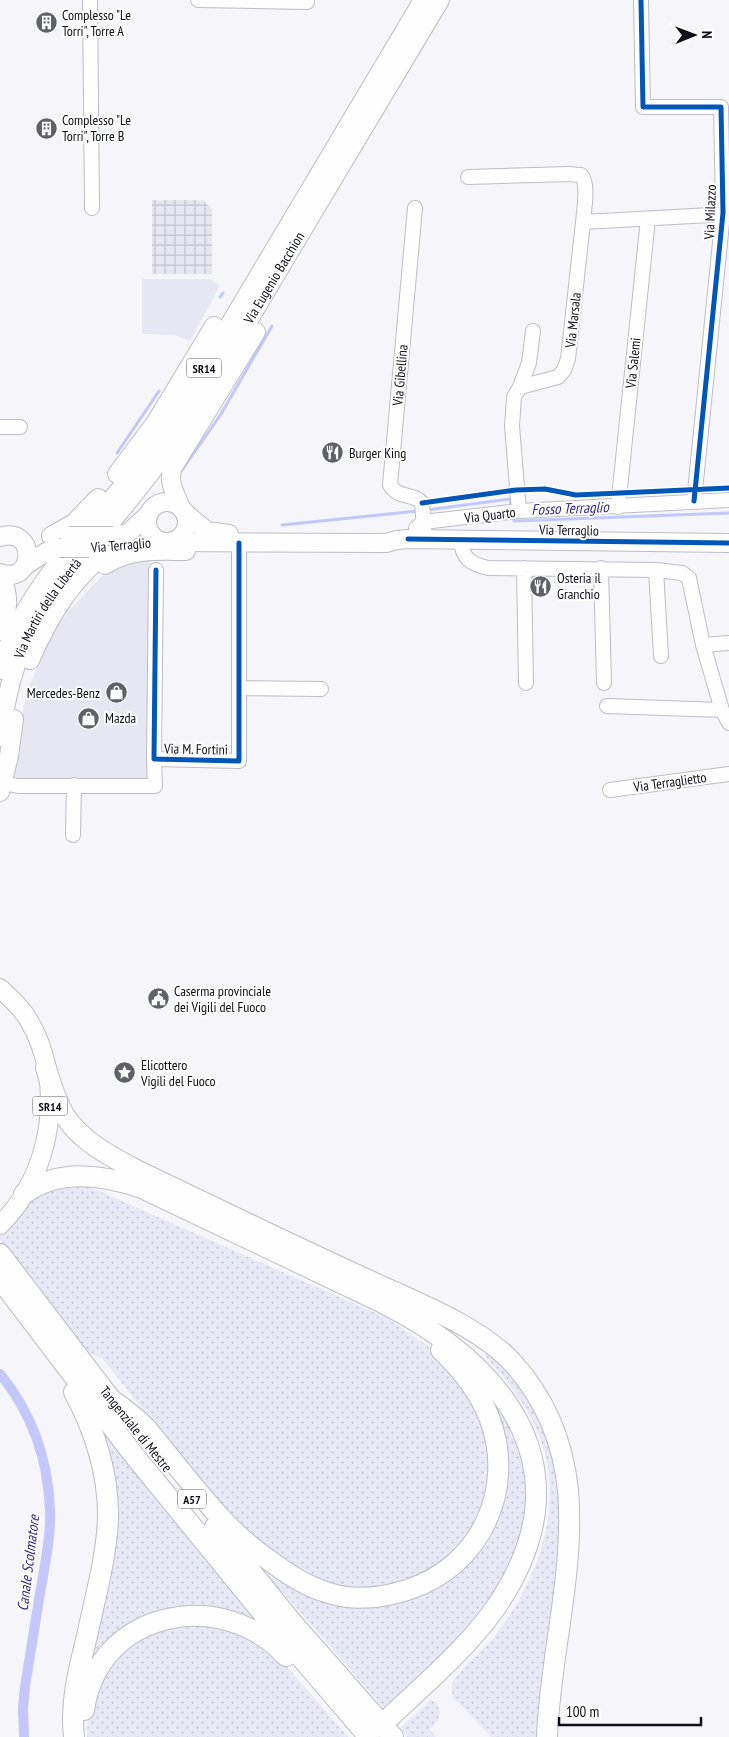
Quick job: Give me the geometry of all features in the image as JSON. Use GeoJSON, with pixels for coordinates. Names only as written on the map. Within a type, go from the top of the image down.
{"type":"FeatureCollection","features":[{"type":"Feature","properties":{"kind":"highway"},"geometry":{"type":"LineString","coordinates":[[46,1068],[54,1094],[66,1117],[88,1140],[100,1148],[140,1172],[442,1315],[474,1333],[503,1354],[521,1373],[536,1394],[554,1429],[566,1476],[568,1529],[564,1590],[547,1737]]}},
{"type":"Feature","properties":{"kind":"highway","name":"A57"},"geometry":{"type":"LineString","coordinates":[[24,1194],[45,1182],[65,1177],[93,1177],[127,1183],[142,1188],[409,1317],[450,1343],[466,1356],[490,1381],[511,1408],[523,1431],[532,1457],[535,1483],[534,1511],[528,1540],[514,1576],[497,1604],[462,1649],[394,1725]]}},
{"type":"Feature","properties":{"kind":"highway","name":"Tangenziale di Mestre"},"geometry":{"type":"LineString","coordinates":[[0,1254],[112,1400],[290,1620],[394,1725]]}},
{"type":"Feature","properties":{"kind":"highway","name":"Tangenziale di Mestre"},"geometry":{"type":"LineString","coordinates":[[0,1279],[133,1454],[257,1606],[366,1733]]}},
{"type":"Feature","properties":{"kind":"highway"},"geometry":{"type":"LineString","coordinates":[[367,1280],[407,1302],[440,1325],[477,1353],[498,1374],[522,1408],[535,1434],[543,1460],[546,1480],[544,1511],[538,1540],[530,1563],[508,1607],[476,1648],[394,1725]]}},
{"type":"Feature","properties":{"kind":"highway","name":"A57"},"geometry":{"type":"LineString","coordinates":[[112,1400],[144,1427],[229,1527],[252,1547],[296,1579],[329,1594],[354,1597],[378,1597],[416,1587],[446,1572],[462,1557],[475,1540],[485,1522],[493,1501],[498,1478],[498,1454],[489,1417],[479,1396],[466,1377],[430,1340],[379,1301]]}},
{"type":"Feature","properties":{"kind":"highway","name":"A57"},"geometry":{"type":"LineString","coordinates":[[40,1331],[89,1422],[99,1452],[106,1492],[108,1519],[104,1552],[78,1675],[74,1711],[74,1737]]}},
{"type":"Feature","properties":{"kind":"highway","name":"A57"},"geometry":{"type":"LineString","coordinates":[[84,1737],[83,1716],[85,1700],[98,1670],[107,1656],[118,1644],[144,1627],[175,1616],[191,1615],[227,1620],[258,1632],[283,1653],[340,1716],[366,1733]]}},
{"type":"Feature","properties":{"kind":"main road","name":"Via Eugenio Bacchion"},"geometry":{"type":"LineString","coordinates":[[85,544],[154,469],[187,423],[422,0]]}},
{"type":"Feature","properties":{"kind":"main road","name":"Via Eugenio Bacchion"},"geometry":{"type":"LineString","coordinates":[[85,544],[93,521],[143,461],[174,418],[440,0]]}},
{"type":"Feature","properties":{"kind":"main road"},"geometry":{"type":"LineString","coordinates":[[183,510],[172,502],[161,502],[152,508],[146,522],[152,536],[166,542],[180,537],[184,531],[187,521],[183,510],[171,485],[173,467],[266,315],[295,255],[306,210]]}},
{"type":"Feature","properties":{"kind":"main road"},"geometry":{"type":"LineString","coordinates":[[85,544],[74,524],[143,441],[235,292],[264,249],[306,210]]}},
{"type":"Feature","properties":{"kind":"main road","name":"Via Terraglio"},"geometry":{"type":"LineString","coordinates":[[183,510],[200,526],[215,533],[268,536],[379,536],[416,527],[461,540],[729,543]]}},
{"type":"Feature","properties":{"kind":"main road","name":"Via Terraglio"},"geometry":{"type":"LineString","coordinates":[[0,575],[15,574],[46,552],[128,533],[147,516]]}},
{"type":"Feature","properties":{"kind":"main road","name":"Via Terraglio"},"geometry":{"type":"LineString","coordinates":[[4,536],[85,544],[166,542],[386,544],[416,527]]}},
{"type":"Feature","properties":{"kind":"main road"},"geometry":{"type":"LineString","coordinates":[[4,536],[24,543],[28,550],[26,565]]}},
{"type":"Feature","properties":{"kind":"main road"},"geometry":{"type":"LineString","coordinates":[[46,626],[92,576],[116,558],[140,552],[214,551],[229,549],[239,543]]}},
{"type":"Feature","properties":{"kind":"main road","name":"SR14"},"geometry":{"type":"LineString","coordinates":[[1,788],[9,756],[21,686],[30,660],[46,626],[61,602],[78,580],[101,556],[85,544]]}},
{"type":"Feature","properties":{"kind":"main road","name":"Via Martiri della Libertà"},"geometry":{"type":"LineString","coordinates":[[0,670],[9,644],[28,605],[41,585],[85,544]]}},
{"type":"Feature","properties":{"kind":"main road","name":"Via Martiri della Libertà"},"geometry":{"type":"LineString","coordinates":[[0,738],[8,694],[25,642],[49,598],[85,544]]}},
{"type":"Feature","properties":{"kind":"main road"},"geometry":{"type":"LineString","coordinates":[[0,575],[5,585],[8,599],[6,614],[0,630]]}},
{"type":"Feature","properties":{"kind":"main road","name":"SR14"},"geometry":{"type":"LineString","coordinates":[[0,988],[19,1007],[32,1026],[40,1045],[46,1068],[50,1105],[47,1135],[38,1167],[24,1194],[0,1225]]}},
{"type":"Feature","properties":{"kind":"street"},"geometry":{"type":"LineString","coordinates":[[90,0],[92,208]]}},
{"type":"Feature","properties":{"kind":"street"},"geometry":{"type":"LineString","coordinates":[[198,0],[307,2]]}},
{"type":"Feature","properties":{"kind":"street","name":"Via Milazzo"},"geometry":{"type":"LineString","coordinates":[[641,0],[643,106],[721,107],[726,213],[694,501]]}},
{"type":"Feature","properties":{"kind":"street","name":"Via Marsala"},"geometry":{"type":"LineString","coordinates":[[468,177],[581,174],[584,178],[583,222],[568,359],[564,370],[558,377],[520,387]]}},
{"type":"Feature","properties":{"kind":"street","name":"Via Gibellina"},"geometry":{"type":"LineString","coordinates":[[415,208],[390,485],[398,494],[420,500],[416,527]]}},
{"type":"Feature","properties":{"kind":"street"},"geometry":{"type":"LineString","coordinates":[[583,222],[726,213]]}},
{"type":"Feature","properties":{"kind":"street","name":"Via Salemi"},"geometry":{"type":"LineString","coordinates":[[618,507],[648,219]]}},
{"type":"Feature","properties":{"kind":"street"},"geometry":{"type":"LineString","coordinates":[[516,507],[512,426],[514,396],[520,387],[529,363],[533,331]]}},
{"type":"Feature","properties":{"kind":"street"},"geometry":{"type":"LineString","coordinates":[[0,427],[20,427]]}},
{"type":"Feature","properties":{"kind":"street","name":"Via Quarto"},"geometry":{"type":"LineString","coordinates":[[416,527],[516,507],[618,507],[729,500]]}},
{"type":"Feature","properties":{"kind":"street"},"geometry":{"type":"LineString","coordinates":[[461,540],[465,556],[477,565],[488,568],[601,568],[682,573],[689,578],[703,645],[722,710],[729,723]]}},
{"type":"Feature","properties":{"kind":"street","name":"Via M. Fortini"},"geometry":{"type":"LineString","coordinates":[[156,570],[154,759],[239,761],[239,543]]}},
{"type":"Feature","properties":{"kind":"street"},"geometry":{"type":"LineString","coordinates":[[524,568],[526,683]]}},
{"type":"Feature","properties":{"kind":"street"},"geometry":{"type":"LineString","coordinates":[[601,568],[604,683]]}},
{"type":"Feature","properties":{"kind":"street"},"geometry":{"type":"LineString","coordinates":[[656,570],[661,656]]}},
{"type":"Feature","properties":{"kind":"street"},"geometry":{"type":"LineString","coordinates":[[703,645],[729,644]]}},
{"type":"Feature","properties":{"kind":"street"},"geometry":{"type":"LineString","coordinates":[[239,688],[321,689]]}},
{"type":"Feature","properties":{"kind":"street"},"geometry":{"type":"LineString","coordinates":[[607,706],[722,710]]}},
{"type":"Feature","properties":{"kind":"street"},"geometry":{"type":"LineString","coordinates":[[1,788],[74,785],[155,786],[154,759]]}},
{"type":"Feature","properties":{"kind":"street","name":"Via Terraglietto"},"geometry":{"type":"LineString","coordinates":[[610,790],[729,774]]}},
{"type":"Feature","properties":{"kind":"street"},"geometry":{"type":"LineString","coordinates":[[73,834],[74,785]]}},
{"type":"Feature","properties":{"kind":"shaded area"},"geometry":{"type":"Polygon","coordinates":[[[152,200],[203,200],[212,209],[212,274],[152,274],[152,200]]]}},
{"type":"Feature","properties":{"kind":"shaded area"},"geometry":{"type":"Polygon","coordinates":[[[142,279],[211,279],[220,286],[190,341],[174,335],[142,334],[142,279]]]}},
{"type":"Feature","properties":{"kind":"shaded area"},"geometry":{"type":"Polygon","coordinates":[[[151,558],[149,784],[16,781],[13,777],[22,715],[28,689],[47,644],[57,627],[68,612],[100,578],[128,560],[151,558]]]}},
{"type":"Feature","properties":{"kind":"shaded area"},"geometry":{"type":"Polygon","coordinates":[[[77,1184],[90,1187],[387,1318],[435,1351],[482,1409],[495,1480],[457,1560],[372,1596],[289,1571],[230,1514],[155,1426],[104,1360],[86,1350],[0,1240],[0,1235],[39,1194],[52,1188],[77,1184]]]}},
{"type":"Feature","properties":{"kind":"shaded area"},"geometry":{"type":"Polygon","coordinates":[[[486,1353],[506,1365],[541,1414],[564,1494],[544,1737],[491,1737],[453,1697],[452,1693],[452,1684],[456,1677],[494,1637],[523,1593],[543,1543],[548,1517],[550,1490],[547,1464],[540,1438],[530,1415],[510,1385],[486,1357],[486,1353]]]}},
{"type":"Feature","properties":{"kind":"shaded area"},"geometry":{"type":"Polygon","coordinates":[[[473,1382],[502,1408],[526,1462],[525,1532],[494,1601],[388,1713],[282,1591],[280,1593],[257,1567],[261,1563],[292,1582],[417,1594],[500,1497],[473,1382]]]}},
{"type":"Feature","properties":{"kind":"shaded area"},"geometry":{"type":"Polygon","coordinates":[[[96,1421],[260,1622],[259,1625],[223,1615],[123,1636],[76,1724],[104,1575],[96,1421]]]}},
{"type":"Feature","properties":{"kind":"shaded area"},"geometry":{"type":"Polygon","coordinates":[[[210,1622],[270,1647],[348,1737],[87,1737],[88,1711],[108,1666],[156,1628],[210,1622]]]}},
{"type":"Feature","properties":{"kind":"shaded area"},"geometry":{"type":"Polygon","coordinates":[[[431,1700],[436,1702],[440,1710],[438,1720],[430,1730],[436,1737],[407,1737],[400,1728],[431,1700]]]}},
{"type":"Feature","properties":{"kind":"waterway","name":"Fosso Terraglio"},"geometry":{"type":"LineString","coordinates":[[220,297],[223,293]]}},
{"type":"Feature","properties":{"kind":"waterway","name":"Fosso Terraglio"},"geometry":{"type":"LineString","coordinates":[[180,473],[221,414],[272,326]]}},
{"type":"Feature","properties":{"kind":"waterway","name":"Fosso Terraglio"},"geometry":{"type":"LineString","coordinates":[[117,453],[159,391]]}},
{"type":"Feature","properties":{"kind":"waterway","name":"Fosso Terraglio"},"geometry":{"type":"LineString","coordinates":[[427,510],[510,499],[511,509]]}},
{"type":"Feature","properties":{"kind":"waterway","name":"Fosso Terraglio"},"geometry":{"type":"LineString","coordinates":[[282,525],[418,511]]}},
{"type":"Feature","properties":{"kind":"waterway","name":"Fosso Terraglio"},"geometry":{"type":"LineString","coordinates":[[513,515],[514,521],[729,513]]}},
{"type":"Feature","properties":{"kind":"waterway","name":"Canale Scolmatore"},"geometry":{"type":"LineString","coordinates":[[0,1374],[21,1405],[29,1421],[42,1455],[49,1491],[50,1528],[25,1686],[23,1708],[24,1737]]}},
{"type":"Feature","properties":{"kind":"cycle path"},"geometry":{"type":"LineString","coordinates":[[641,0],[643,107],[721,107],[723,213],[694,501]]}},
{"type":"Feature","properties":{"kind":"cycle path"},"geometry":{"type":"LineString","coordinates":[[422,503],[516,490],[545,489],[576,495],[729,488]]}},
{"type":"Feature","properties":{"kind":"cycle path"},"geometry":{"type":"LineString","coordinates":[[408,539],[729,543]]}},
{"type":"Feature","properties":{"kind":"cycle path"},"geometry":{"type":"LineString","coordinates":[[156,570],[154,759],[239,761],[239,543]]}},
{"type":"Feature","properties":{"kind":"place","name":"Complesso \"Le Torri\", Torre A"},"geometry":{"type":"Point","coordinates":[46,23]}},
{"type":"Feature","properties":{"kind":"place","name":"Complesso \"Le Torri\", Torre B"},"geometry":{"type":"Point","coordinates":[46,128]}},
{"type":"Feature","properties":{"kind":"place","name":"Burger King"},"geometry":{"type":"Point","coordinates":[333,453]}},
{"type":"Feature","properties":{"kind":"place","name":"Osteria il Granchio"},"geometry":{"type":"Point","coordinates":[541,586]}},
{"type":"Feature","properties":{"kind":"place","name":"Mercedes-Benz"},"geometry":{"type":"Point","coordinates":[116,693]}},
{"type":"Feature","properties":{"kind":"place","name":"Mazda"},"geometry":{"type":"Point","coordinates":[89,718]}},
{"type":"Feature","properties":{"kind":"place","name":"Caserma provinciale dei Vigili del Fuoco"},"geometry":{"type":"Point","coordinates":[158,999]}},
{"type":"Feature","properties":{"kind":"place","name":"Elicottero Vigili del Fuoco"},"geometry":{"type":"Point","coordinates":[125,1073]}}]}
